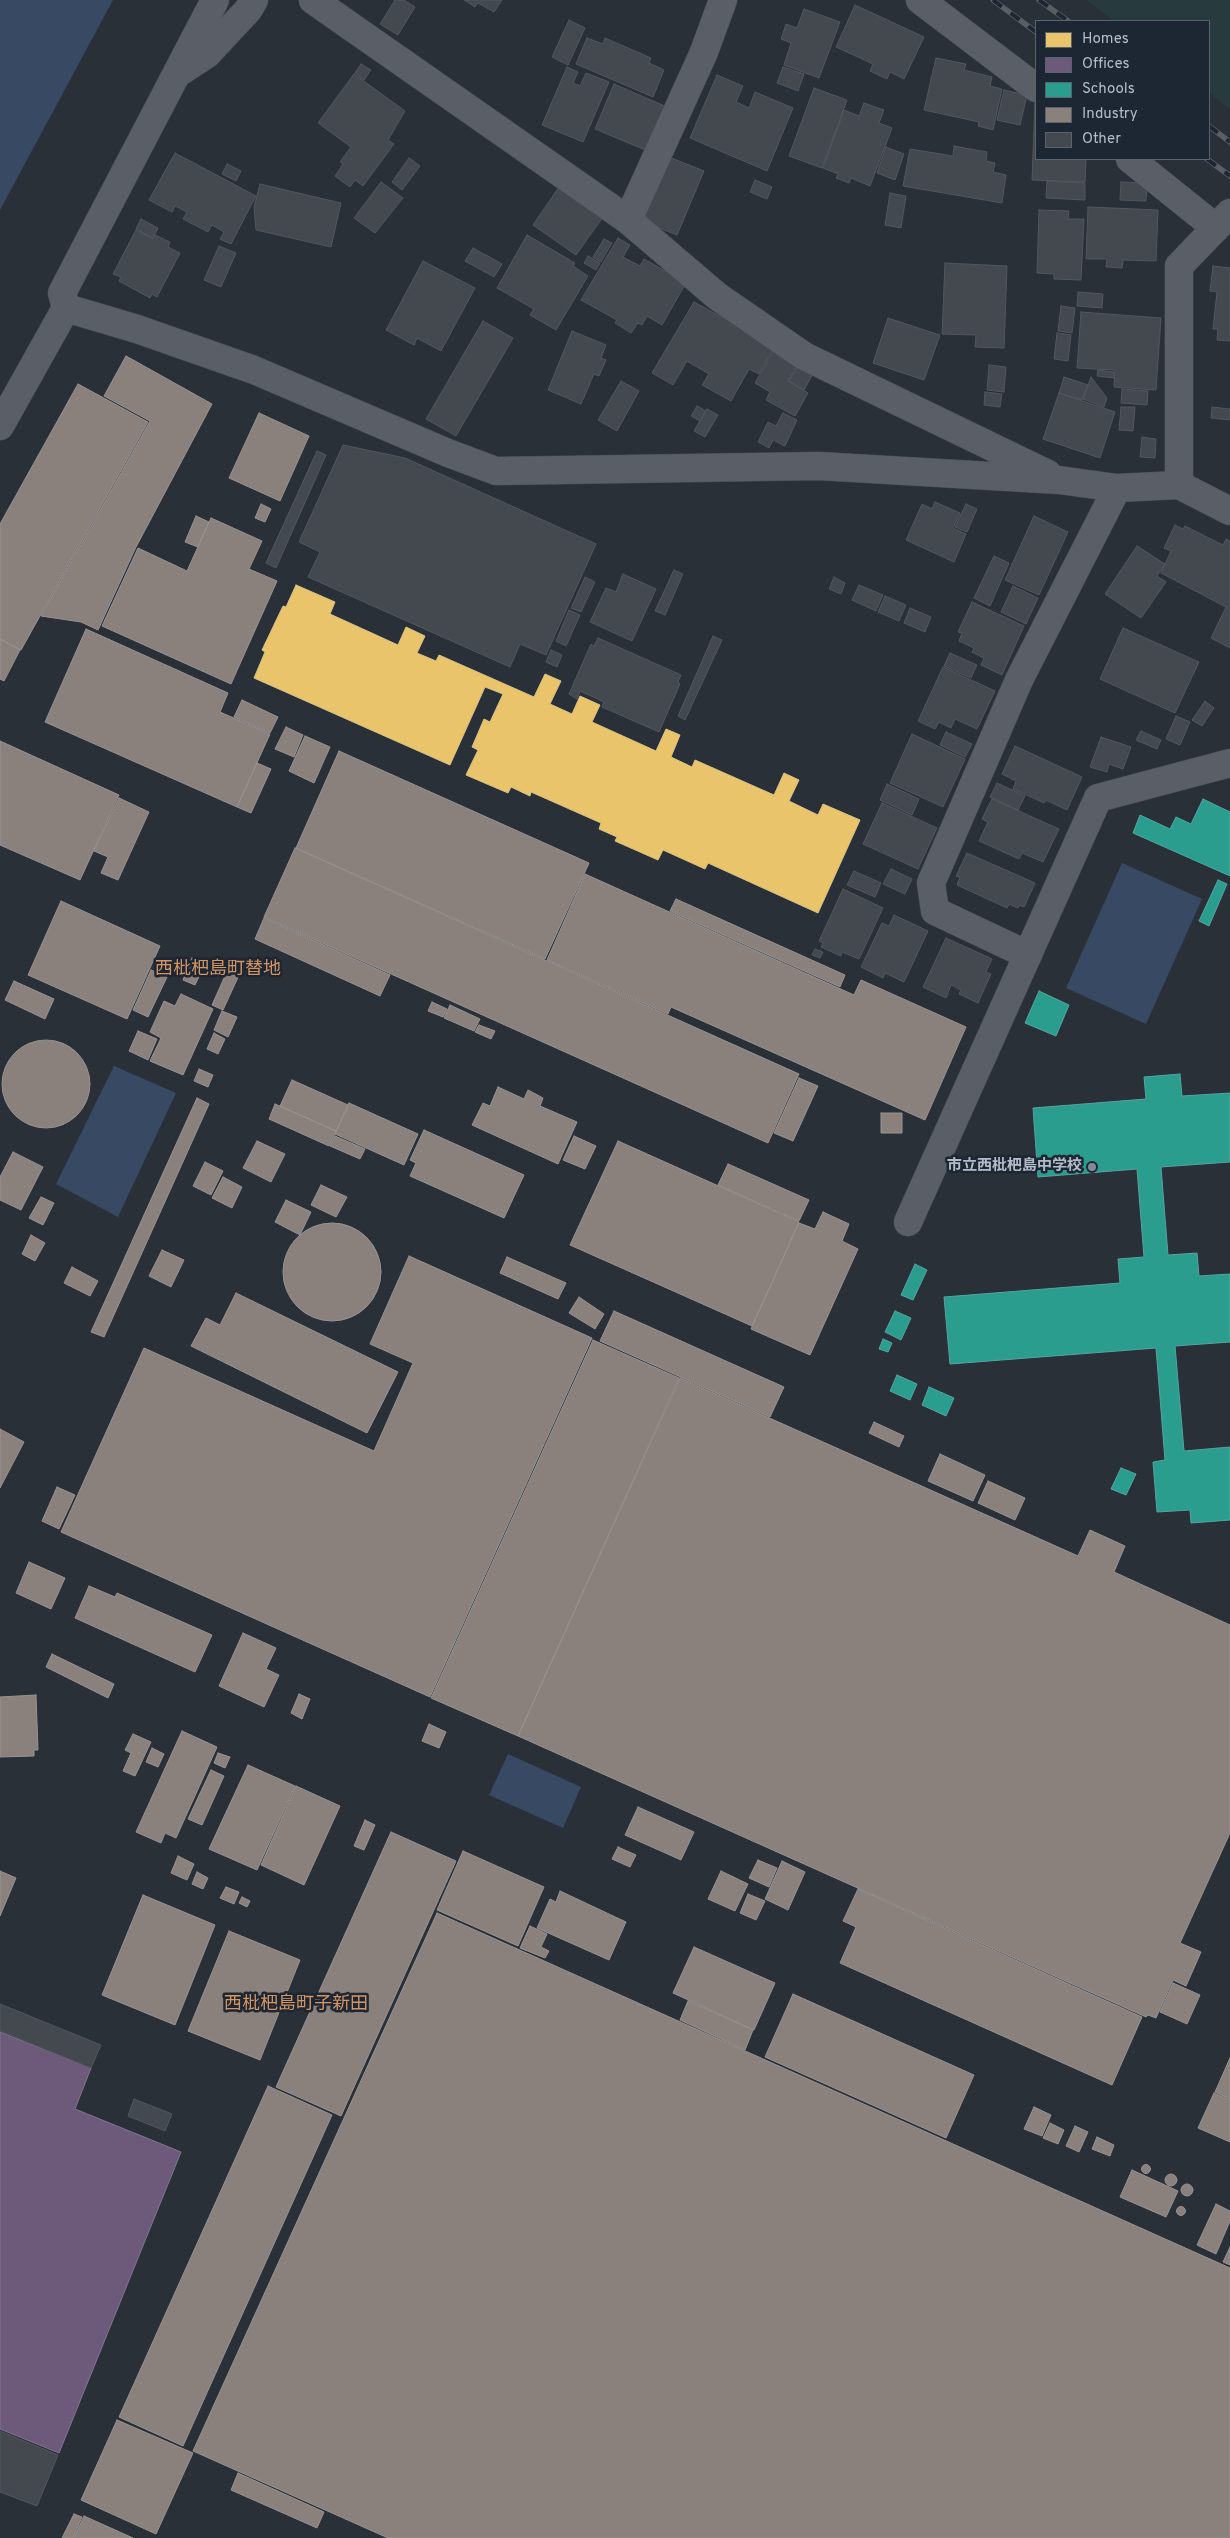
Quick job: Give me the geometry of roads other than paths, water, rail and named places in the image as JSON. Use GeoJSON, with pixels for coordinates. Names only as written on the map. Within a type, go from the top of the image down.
{"type":"FeatureCollection","features":[{"type":"Feature","properties":{"kind":"street"},"geometry":{"type":"LineString","coordinates":[[0,426],[66,308],[62,293],[215,0]]}},
{"type":"Feature","properties":{"kind":"street"},"geometry":{"type":"LineString","coordinates":[[175,75],[207,54],[248,10],[254,0]]}},
{"type":"Feature","properties":{"kind":"street"},"geometry":{"type":"LineString","coordinates":[[313,0],[628,220],[717,296],[804,356],[1060,480]]}},
{"type":"Feature","properties":{"kind":"street"},"geometry":{"type":"LineString","coordinates":[[628,220],[704,52],[723,0]]}},
{"type":"Feature","properties":{"kind":"street"},"geometry":{"type":"LineString","coordinates":[[920,0],[1035,87]]}},
{"type":"Feature","properties":{"kind":"street"},"geometry":{"type":"LineString","coordinates":[[1132,160],[1223,220],[1179,266],[1179,485]]}},
{"type":"Feature","properties":{"kind":"street"},"geometry":{"type":"LineString","coordinates":[[66,308],[138,329],[254,370],[448,453],[496,470],[819,466],[1060,480],[1117,488],[1179,485],[1230,511]]}},
{"type":"Feature","properties":{"kind":"street"},"geometry":{"type":"LineString","coordinates":[[1028,955],[935,910],[931,883],[1019,680],[1117,488]]}},
{"type":"Feature","properties":{"kind":"street"},"geometry":{"type":"LineString","coordinates":[[908,1222],[1098,798],[1230,763]]}},
{"type":"Feature","properties":{"kind":"water"},"geometry":{"type":"Polygon","coordinates":[[[0,0],[113,0],[0,210],[0,0]]]}},
{"type":"Feature","properties":{"kind":"water"},"geometry":{"type":"Polygon","coordinates":[[[1122,863],[1202,899],[1146,1024],[1066,988],[1122,863]]]}},
{"type":"Feature","properties":{"kind":"water"},"geometry":{"type":"Polygon","coordinates":[[[114,1066],[176,1093],[118,1217],[56,1184],[114,1066]]]}},
{"type":"Feature","properties":{"kind":"water"},"geometry":{"type":"Polygon","coordinates":[[[508,1754],[581,1787],[563,1828],[489,1795],[508,1754]]]}},
{"type":"Feature","properties":{"kind":"railway"},"geometry":{"type":"LineString","coordinates":[[993,0],[1035,31]]}},
{"type":"Feature","properties":{"kind":"railway"},"geometry":{"type":"LineString","coordinates":[[1039,0],[1067,20]]}},
{"type":"Feature","properties":{"kind":"railway"},"geometry":{"type":"LineString","coordinates":[[1210,127],[1230,142]]}},
{"type":"Feature","properties":{"kind":"railway"},"geometry":{"type":"LineString","coordinates":[[1208,160],[1230,176]]}},
{"type":"Feature","properties":{"kind":"place","name":"市立西枇杷島中学校"},"geometry":{"type":"Point","coordinates":[1092,1167]}},
{"type":"Feature","properties":{"kind":"district","name":"西枇杷島町替地"},"geometry":{"type":"Point","coordinates":[218,970]}},
{"type":"Feature","properties":{"kind":"district","name":"西枇杷島町子新田"},"geometry":{"type":"Point","coordinates":[296,2005]}}]}
